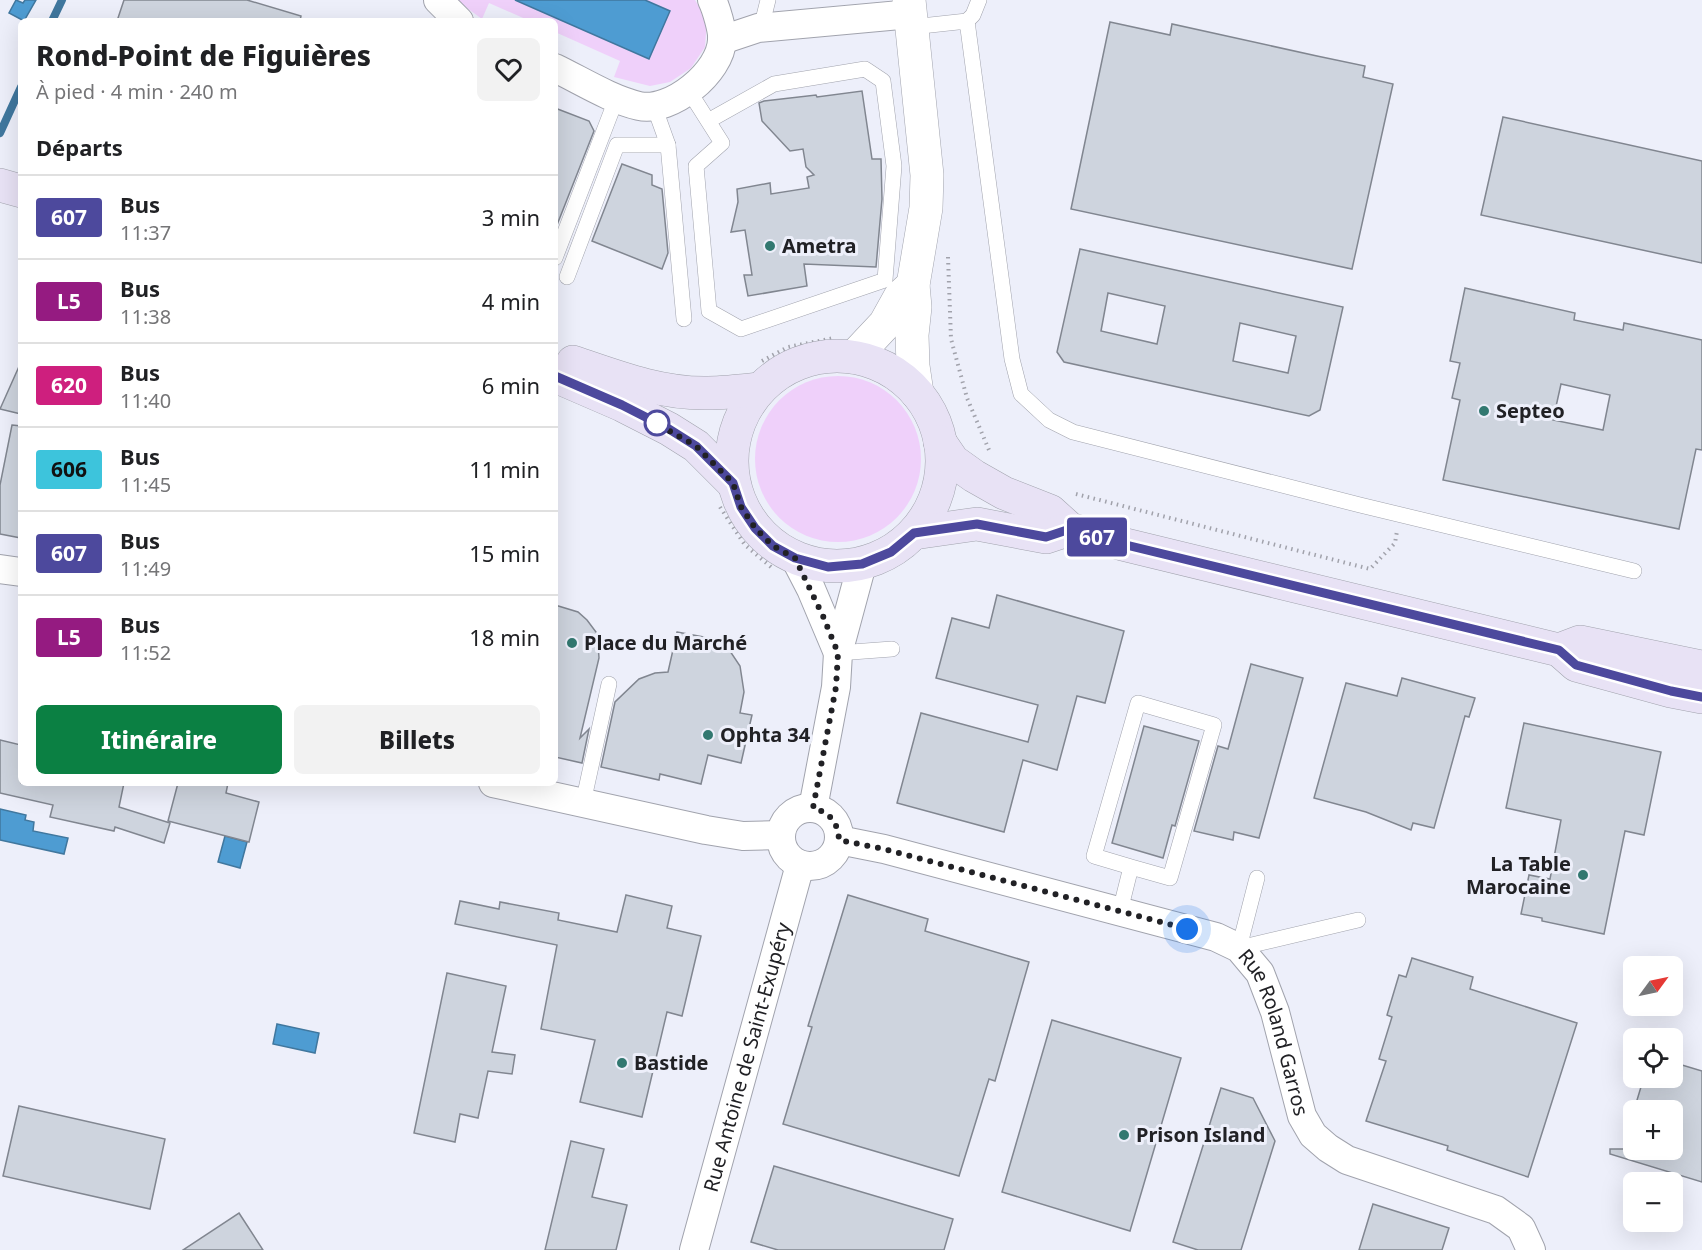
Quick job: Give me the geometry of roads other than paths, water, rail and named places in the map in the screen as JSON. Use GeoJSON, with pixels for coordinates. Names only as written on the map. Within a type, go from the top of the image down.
{"type":"FeatureCollection","features":[{"type":"Feature","properties":{"kind":"main road"},"geometry":{"type":"LineString","coordinates":[[0,185],[18,190]]}},
{"type":"Feature","properties":{"kind":"main road"},"geometry":{"type":"LineString","coordinates":[[558,357],[628,381],[653,387],[707,394],[849,347],[899,376],[917,393],[931,416],[940,442],[942,467],[938,491],[928,513],[914,533],[891,552],[862,564],[828,567],[785,564],[741,507],[726,494],[696,446],[622,405],[558,377]]}},
{"type":"Feature","properties":{"kind":"main road"},"geometry":{"type":"LineString","coordinates":[[726,494],[732,449],[741,417],[759,376]]}},
{"type":"Feature","properties":{"kind":"main road"},"geometry":{"type":"LineString","coordinates":[[940,442],[953,461],[974,476],[1004,493],[1050,511],[1070,529],[1122,544],[1559,650],[1576,665],[1687,694]]}},
{"type":"Feature","properties":{"kind":"main road"},"geometry":{"type":"LineString","coordinates":[[914,533],[977,524],[1046,537],[1070,529]]}},
{"type":"Feature","properties":{"kind":"main road"},"geometry":{"type":"LineString","coordinates":[[1559,650],[1580,642],[1702,667]]}},
{"type":"Feature","properties":{"kind":"street"},"geometry":{"type":"LineString","coordinates":[[438,0],[456,18]]}},
{"type":"Feature","properties":{"kind":"street"},"geometry":{"type":"LineString","coordinates":[[558,69],[640,106],[654,106],[666,102],[694,87],[716,60],[722,40],[712,0]]}},
{"type":"Feature","properties":{"kind":"street"},"geometry":{"type":"LineString","coordinates":[[722,40],[761,28],[910,14],[927,175],[926,208],[913,285],[915,307],[912,335],[913,366],[917,393]]}},
{"type":"Feature","properties":{"kind":"street"},"geometry":{"type":"LineString","coordinates":[[849,347],[885,324],[900,297],[913,285]]}},
{"type":"Feature","properties":{"kind":"street"},"geometry":{"type":"LineString","coordinates":[[785,564],[811,589],[838,653]]}},
{"type":"Feature","properties":{"kind":"street"},"geometry":{"type":"LineString","coordinates":[[813,808],[836,687],[838,653],[862,564]]}},
{"type":"Feature","properties":{"kind":"street"},"geometry":{"type":"LineString","coordinates":[[0,569],[18,572]]}},
{"type":"Feature","properties":{"kind":"street"},"geometry":{"type":"LineString","coordinates":[[1687,694],[1675,699],[1702,712]]}},
{"type":"Feature","properties":{"kind":"street"},"geometry":{"type":"LineString","coordinates":[[506,786],[744,836],[781,835]]}},
{"type":"Feature","properties":{"kind":"street"},"geometry":{"type":"LineString","coordinates":[[813,808],[830,815],[839,831],[839,840],[832,856],[825,862],[817,866],[800,865],[785,853],[781,835],[783,826],[795,812],[813,808]]}},
{"type":"Feature","properties":{"kind":"street","name":"Rue Roland Garros"},"geometry":{"type":"LineString","coordinates":[[839,840],[884,849],[1120,911],[1216,937],[1239,948],[1260,973],[1275,1012],[1302,1116],[1313,1135],[1347,1160],[1496,1210],[1521,1228],[1531,1250]]}},
{"type":"Feature","properties":{"kind":"street","name":"Rue Antoine de Saint-Exupéry"},"geometry":{"type":"LineString","coordinates":[[694,1250],[800,865]]}},
{"type":"Feature","properties":{"kind":"lane"},"geometry":{"type":"LineString","coordinates":[[761,28],[768,0]]}},
{"type":"Feature","properties":{"kind":"lane"},"geometry":{"type":"LineString","coordinates":[[967,21],[973,15],[979,0]]}},
{"type":"Feature","properties":{"kind":"lane"},"geometry":{"type":"LineString","coordinates":[[910,14],[967,21]]}},
{"type":"Feature","properties":{"kind":"lane"},"geometry":{"type":"LineString","coordinates":[[967,21],[1012,359],[1021,394],[1035,409],[1049,420],[1073,432],[1360,506],[1634,571]]}},
{"type":"Feature","properties":{"kind":"lane"},"geometry":{"type":"LineString","coordinates":[[689,91],[708,121],[722,143],[696,166],[710,310],[741,329],[885,280],[894,166],[883,81],[865,69],[774,84],[708,121]]}},
{"type":"Feature","properties":{"kind":"lane"},"geometry":{"type":"LineString","coordinates":[[558,250],[617,97]]}},
{"type":"Feature","properties":{"kind":"lane"},"geometry":{"type":"LineString","coordinates":[[654,106],[668,145],[684,319]]}},
{"type":"Feature","properties":{"kind":"lane"},"geometry":{"type":"LineString","coordinates":[[567,277],[617,145],[668,145]]}},
{"type":"Feature","properties":{"kind":"lane"},"geometry":{"type":"LineString","coordinates":[[838,653],[892,649]]}},
{"type":"Feature","properties":{"kind":"lane"},"geometry":{"type":"LineString","coordinates":[[583,803],[609,684]]}},
{"type":"Feature","properties":{"kind":"lane"},"geometry":{"type":"LineString","coordinates":[[1138,703],[1214,725],[1170,878],[1131,867],[1094,856],[1138,703]]}},
{"type":"Feature","properties":{"kind":"lane"},"geometry":{"type":"LineString","coordinates":[[1120,911],[1131,867]]}},
{"type":"Feature","properties":{"kind":"lane"},"geometry":{"type":"LineString","coordinates":[[1257,878],[1239,948],[1358,920]]}},
{"type":"Feature","properties":{"kind":"water"},"geometry":{"type":"Polygon","coordinates":[[[16,0],[23,3],[25,0],[36,0],[26,18],[18,18],[9,13],[16,0]]]}},
{"type":"Feature","properties":{"kind":"water"},"geometry":{"type":"Polygon","coordinates":[[[515,0],[645,0],[670,11],[649,59],[515,0]]]}},
{"type":"Feature","properties":{"kind":"water"},"geometry":{"type":"Polygon","coordinates":[[[0,809],[26,815],[25,820],[34,822],[33,831],[68,838],[64,854],[0,840],[0,809]]]}},
{"type":"Feature","properties":{"kind":"water"},"geometry":{"type":"Polygon","coordinates":[[[225,836],[247,842],[240,868],[218,862],[225,836]]]}},
{"type":"Feature","properties":{"kind":"water"},"geometry":{"type":"Polygon","coordinates":[[[277,1024],[319,1033],[315,1053],[273,1044],[277,1024]]]}},
{"type":"Feature","properties":{"kind":"waterway"},"geometry":{"type":"LineString","coordinates":[[53,18],[62,0]]}},
{"type":"Feature","properties":{"kind":"waterway"},"geometry":{"type":"LineString","coordinates":[[0,133],[18,94]]}},
{"type":"Feature","properties":{"kind":"place","name":"Ametra"},"geometry":{"type":"Point","coordinates":[770,246]}},
{"type":"Feature","properties":{"kind":"place","name":"Septeo"},"geometry":{"type":"Point","coordinates":[1484,411]}},
{"type":"Feature","properties":{"kind":"place","name":"Place du Marché"},"geometry":{"type":"Point","coordinates":[572,643]}},
{"type":"Feature","properties":{"kind":"place","name":"Ophta 34"},"geometry":{"type":"Point","coordinates":[708,735]}},
{"type":"Feature","properties":{"kind":"place","name":"La Table Marocaine"},"geometry":{"type":"Point","coordinates":[1583,875]}},
{"type":"Feature","properties":{"kind":"place","name":"Bastide"},"geometry":{"type":"Point","coordinates":[622,1063]}},
{"type":"Feature","properties":{"kind":"place","name":"Prison Island"},"geometry":{"type":"Point","coordinates":[1124,1135]}}]}
